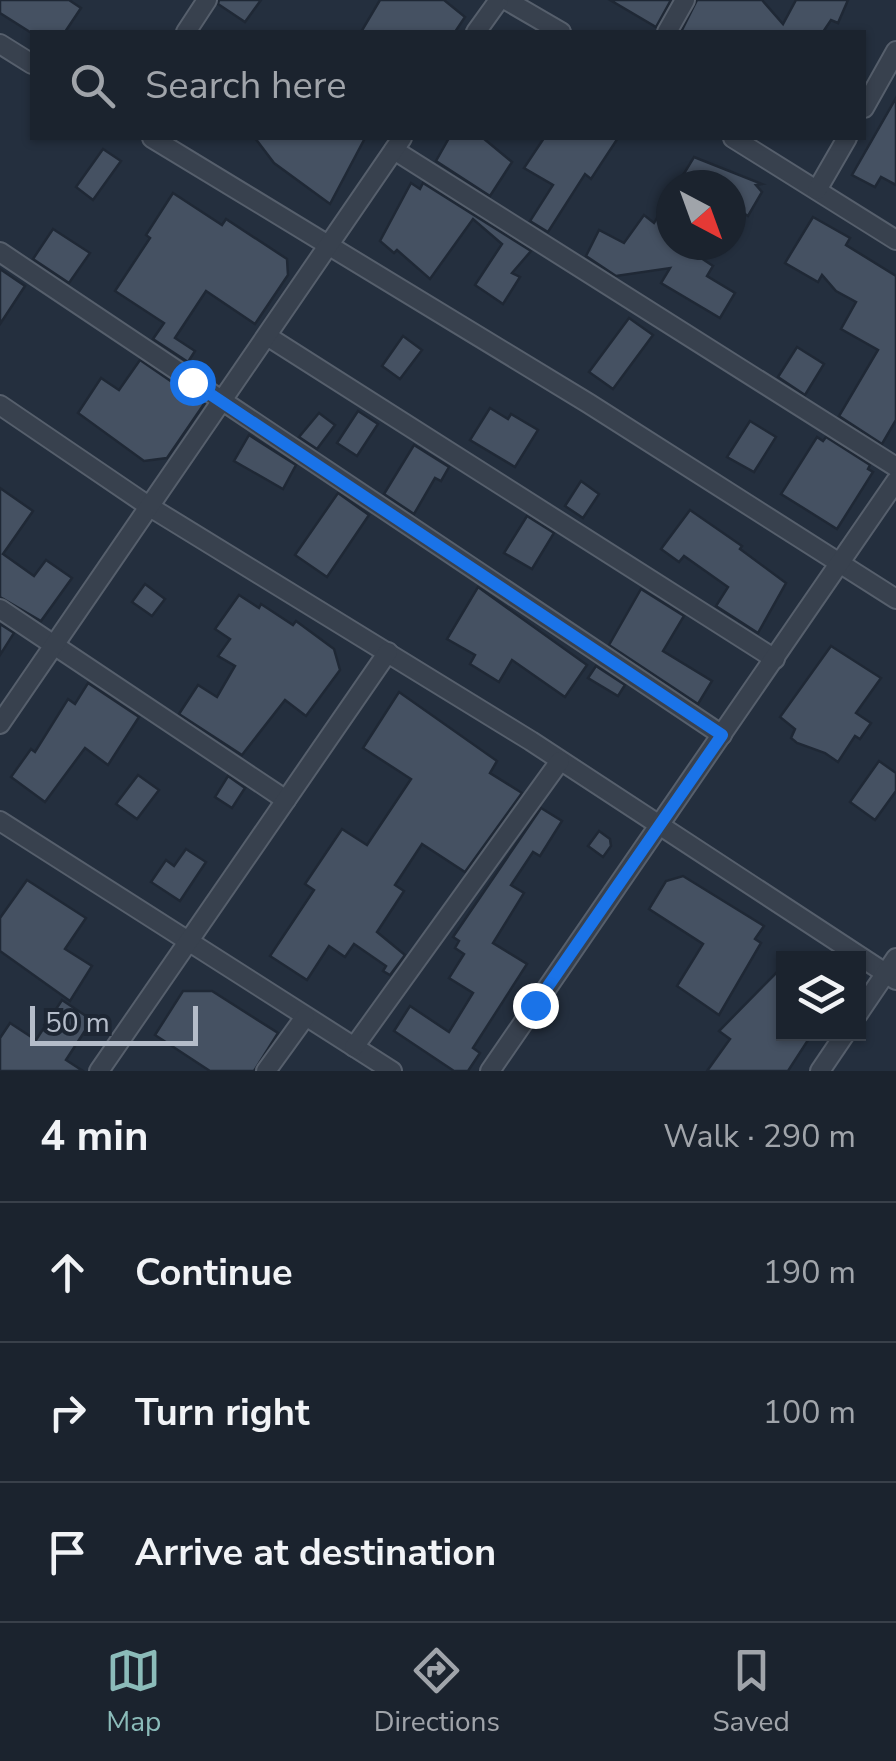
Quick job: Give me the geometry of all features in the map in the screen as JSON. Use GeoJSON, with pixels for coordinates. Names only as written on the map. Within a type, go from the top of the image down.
{"type":"FeatureCollection","features":[{"type":"Feature","properties":{"kind":"street"},"geometry":{"type":"LineString","coordinates":[[187,30],[206,0]]}},
{"type":"Feature","properties":{"kind":"street"},"geometry":{"type":"LineString","coordinates":[[478,30],[502,0],[557,30]]}},
{"type":"Feature","properties":{"kind":"street"},"geometry":{"type":"LineString","coordinates":[[668,30],[685,0]]}},
{"type":"Feature","properties":{"kind":"street"},"geometry":{"type":"LineString","coordinates":[[0,44],[30,63]]}},
{"type":"Feature","properties":{"kind":"street"},"geometry":{"type":"LineString","coordinates":[[866,104],[896,51]]}},
{"type":"Feature","properties":{"kind":"street"},"geometry":{"type":"LineString","coordinates":[[155,140],[896,599]]}},
{"type":"Feature","properties":{"kind":"street"},"geometry":{"type":"LineString","coordinates":[[736,140],[896,240]]}},
{"type":"Feature","properties":{"kind":"street"},"geometry":{"type":"LineString","coordinates":[[816,190],[846,140]]}},
{"type":"Feature","properties":{"kind":"street"},"geometry":{"type":"LineString","coordinates":[[0,724],[398,144],[896,466]]}},
{"type":"Feature","properties":{"kind":"street"},"geometry":{"type":"LineString","coordinates":[[0,252],[722,735]]}},
{"type":"Feature","properties":{"kind":"street"},"geometry":{"type":"LineString","coordinates":[[267,336],[775,659]]}},
{"type":"Feature","properties":{"kind":"street"},"geometry":{"type":"LineString","coordinates":[[0,405],[150,507],[388,652],[658,828],[892,970],[866,1004]]}},
{"type":"Feature","properties":{"kind":"street"},"geometry":{"type":"LineString","coordinates":[[490,1071],[896,480]]}},
{"type":"Feature","properties":{"kind":"street"},"geometry":{"type":"LineString","coordinates":[[0,609],[286,800]]}},
{"type":"Feature","properties":{"kind":"street"},"geometry":{"type":"LineString","coordinates":[[99,1071],[388,652]]}},
{"type":"Feature","properties":{"kind":"street"},"geometry":{"type":"LineString","coordinates":[[354,1047],[560,761]]}},
{"type":"Feature","properties":{"kind":"street"},"geometry":{"type":"LineString","coordinates":[[0,821],[392,1071]]}},
{"type":"Feature","properties":{"kind":"street"},"geometry":{"type":"LineString","coordinates":[[266,1071],[305,1017]]}},
{"type":"Feature","properties":{"kind":"street"},"geometry":{"type":"LineString","coordinates":[[820,1071],[840,1041]]}},
{"type":"Feature","properties":{"kind":"building"},"geometry":{"type":"Polygon","coordinates":[[[0,0],[69,0],[81,8],[66,30],[30,32],[0,13],[0,0]]]}},
{"type":"Feature","properties":{"kind":"building"},"geometry":{"type":"Polygon","coordinates":[[[219,0],[261,0],[245,22],[218,4],[219,0]]]}},
{"type":"Feature","properties":{"kind":"building"},"geometry":{"type":"Polygon","coordinates":[[[380,0],[444,0],[465,17],[456,30],[362,30],[380,0]]]}},
{"type":"Feature","properties":{"kind":"building"},"geometry":{"type":"Polygon","coordinates":[[[610,0],[671,0],[656,27],[610,0]]]}},
{"type":"Feature","properties":{"kind":"building"},"geometry":{"type":"Polygon","coordinates":[[[697,0],[762,0],[783,24],[796,0],[848,0],[838,23],[831,20],[824,30],[682,30],[697,0]]]}},
{"type":"Feature","properties":{"kind":"building"},"geometry":{"type":"Polygon","coordinates":[[[896,98],[896,185],[881,177],[875,187],[852,175],[896,98]]]}},
{"type":"Feature","properties":{"kind":"building"},"geometry":{"type":"Polygon","coordinates":[[[257,140],[364,140],[330,204],[274,163],[257,140]]]}},
{"type":"Feature","properties":{"kind":"building"},"geometry":{"type":"Polygon","coordinates":[[[448,140],[485,140],[512,162],[490,196],[436,161],[448,140]]]}},
{"type":"Feature","properties":{"kind":"building"},"geometry":{"type":"Polygon","coordinates":[[[543,140],[617,140],[591,179],[585,174],[548,232],[530,221],[553,185],[524,168],[543,140]]]}},
{"type":"Feature","properties":{"kind":"building"},"geometry":{"type":"Polygon","coordinates":[[[103,149],[121,161],[93,200],[76,187],[103,149]]]}},
{"type":"Feature","properties":{"kind":"building"},"geometry":{"type":"Polygon","coordinates":[[[694,157],[727,170],[686,170],[694,157]]]}},
{"type":"Feature","properties":{"kind":"building"},"geometry":{"type":"Polygon","coordinates":[[[746,178],[762,184],[756,185],[762,192],[748,216],[746,178]]]}},
{"type":"Feature","properties":{"kind":"building"},"geometry":{"type":"Polygon","coordinates":[[[411,183],[420,189],[423,183],[531,251],[512,273],[520,277],[503,304],[475,285],[502,244],[473,219],[430,279],[397,250],[394,253],[380,241],[411,183]]]}},
{"type":"Feature","properties":{"kind":"building"},"geometry":{"type":"Polygon","coordinates":[[[173,193],[222,225],[226,219],[287,259],[288,275],[255,324],[206,291],[175,338],[195,351],[188,362],[153,339],[164,323],[115,291],[150,238],[146,235],[173,193]]]}},
{"type":"Feature","properties":{"kind":"building"},"geometry":{"type":"Polygon","coordinates":[[[644,215],[654,223],[656,220],[656,260],[704,260],[713,266],[707,276],[735,293],[720,318],[661,283],[670,268],[616,276],[586,256],[599,230],[624,243],[644,215]]]}},
{"type":"Feature","properties":{"kind":"building"},"geometry":{"type":"Polygon","coordinates":[[[813,217],[850,238],[846,245],[896,276],[896,420],[882,444],[839,416],[878,350],[841,329],[856,302],[836,291],[822,275],[818,282],[785,263],[813,217]]]}},
{"type":"Feature","properties":{"kind":"building"},"geometry":{"type":"Polygon","coordinates":[[[53,229],[90,253],[69,283],[33,259],[53,229]]]}},
{"type":"Feature","properties":{"kind":"building"},"geometry":{"type":"Polygon","coordinates":[[[0,269],[25,286],[0,324],[0,269]]]}},
{"type":"Feature","properties":{"kind":"building"},"geometry":{"type":"Polygon","coordinates":[[[629,318],[653,335],[613,389],[589,372],[629,318]]]}},
{"type":"Feature","properties":{"kind":"building"},"geometry":{"type":"Polygon","coordinates":[[[403,336],[422,350],[400,379],[382,366],[403,336]]]}},
{"type":"Feature","properties":{"kind":"building"},"geometry":{"type":"Polygon","coordinates":[[[797,347],[824,364],[805,395],[778,377],[797,347]]]}},
{"type":"Feature","properties":{"kind":"building"},"geometry":{"type":"Polygon","coordinates":[[[140,360],[204,404],[167,458],[144,461],[78,413],[101,378],[119,390],[140,360]]]}},
{"type":"Feature","properties":{"kind":"building"},"geometry":{"type":"Polygon","coordinates":[[[490,408],[508,419],[511,414],[538,430],[515,467],[470,440],[490,408]]]}},
{"type":"Feature","properties":{"kind":"building"},"geometry":{"type":"Polygon","coordinates":[[[358,411],[378,424],[357,456],[337,443],[358,411]]]}},
{"type":"Feature","properties":{"kind":"building"},"geometry":{"type":"Polygon","coordinates":[[[319,413],[335,425],[317,449],[299,437],[319,413]]]}},
{"type":"Feature","properties":{"kind":"building"},"geometry":{"type":"Polygon","coordinates":[[[750,421],[776,437],[754,472],[727,457],[750,421]]]}},
{"type":"Feature","properties":{"kind":"building"},"geometry":{"type":"Polygon","coordinates":[[[249,435],[296,465],[283,489],[234,461],[249,435]]]}},
{"type":"Feature","properties":{"kind":"building"},"geometry":{"type":"Polygon","coordinates":[[[817,437],[823,441],[826,437],[870,465],[868,469],[873,472],[837,529],[781,494],[817,437]]]}},
{"type":"Feature","properties":{"kind":"building"},"geometry":{"type":"Polygon","coordinates":[[[414,445],[449,467],[441,481],[435,478],[414,514],[384,494],[414,445]]]}},
{"type":"Feature","properties":{"kind":"building"},"geometry":{"type":"Polygon","coordinates":[[[581,481],[599,494],[583,518],[565,506],[581,481]]]}},
{"type":"Feature","properties":{"kind":"building"},"geometry":{"type":"Polygon","coordinates":[[[0,488],[33,511],[3,554],[34,576],[46,560],[72,578],[41,621],[0,597],[0,488]]]}},
{"type":"Feature","properties":{"kind":"building"},"geometry":{"type":"Polygon","coordinates":[[[338,493],[369,515],[327,577],[295,555],[338,493]]]}},
{"type":"Feature","properties":{"kind":"building"},"geometry":{"type":"Polygon","coordinates":[[[690,510],[786,583],[758,633],[716,606],[728,587],[684,556],[679,562],[661,549],[690,510]]]}},
{"type":"Feature","properties":{"kind":"building"},"geometry":{"type":"Polygon","coordinates":[[[527,516],[554,533],[532,569],[504,553],[527,516]]]}},
{"type":"Feature","properties":{"kind":"building"},"geometry":{"type":"Polygon","coordinates":[[[145,584],[165,599],[152,616],[132,602],[145,584]]]}},
{"type":"Feature","properties":{"kind":"building"},"geometry":{"type":"Polygon","coordinates":[[[478,587],[587,665],[565,697],[512,660],[499,682],[470,664],[475,655],[447,639],[478,587]]]}},
{"type":"Feature","properties":{"kind":"building"},"geometry":{"type":"Polygon","coordinates":[[[641,589],[684,616],[663,651],[712,681],[698,704],[609,645],[641,589]]]}},
{"type":"Feature","properties":{"kind":"building"},"geometry":{"type":"Polygon","coordinates":[[[239,595],[293,625],[296,621],[334,649],[340,670],[306,716],[285,700],[242,755],[179,714],[198,685],[217,697],[235,666],[218,656],[230,639],[215,629],[239,595]]]}},
{"type":"Feature","properties":{"kind":"building"},"geometry":{"type":"Polygon","coordinates":[[[0,624],[14,633],[0,655],[0,624]]]}},
{"type":"Feature","properties":{"kind":"building"},"geometry":{"type":"Polygon","coordinates":[[[831,646],[881,678],[856,713],[871,723],[860,739],[855,736],[838,762],[797,743],[791,738],[795,729],[780,717],[831,646]]]}},
{"type":"Feature","properties":{"kind":"building"},"geometry":{"type":"Polygon","coordinates":[[[596,666],[625,685],[618,696],[588,678],[596,666]]]}},
{"type":"Feature","properties":{"kind":"building"},"geometry":{"type":"Polygon","coordinates":[[[88,683],[139,717],[108,765],[85,748],[45,802],[11,777],[31,749],[35,752],[68,699],[75,704],[88,683]]]}},
{"type":"Feature","properties":{"kind":"building"},"geometry":{"type":"Polygon","coordinates":[[[399,692],[497,761],[490,773],[522,793],[465,872],[422,844],[395,885],[404,891],[377,932],[405,955],[390,975],[383,971],[386,966],[354,944],[345,957],[329,946],[307,980],[270,956],[314,890],[305,884],[342,829],[367,845],[411,779],[363,748],[399,692]]]}},
{"type":"Feature","properties":{"kind":"building"},"geometry":{"type":"Polygon","coordinates":[[[879,761],[896,773],[896,791],[875,820],[850,802],[879,761]]]}},
{"type":"Feature","properties":{"kind":"building"},"geometry":{"type":"Polygon","coordinates":[[[138,775],[159,790],[137,819],[116,804],[138,775]]]}},
{"type":"Feature","properties":{"kind":"building"},"geometry":{"type":"Polygon","coordinates":[[[228,776],[245,788],[232,808],[215,797],[228,776]]]}},
{"type":"Feature","properties":{"kind":"building"},"geometry":{"type":"Polygon","coordinates":[[[541,808],[562,821],[540,856],[533,852],[511,885],[524,893],[493,943],[527,964],[473,1048],[480,1053],[468,1071],[454,1071],[394,1031],[410,1006],[449,1032],[473,993],[449,978],[464,954],[455,948],[459,941],[453,937],[541,808]]]}},
{"type":"Feature","properties":{"kind":"building"},"geometry":{"type":"Polygon","coordinates":[[[599,831],[610,839],[611,846],[603,857],[588,846],[599,831]]]}},
{"type":"Feature","properties":{"kind":"building"},"geometry":{"type":"Polygon","coordinates":[[[186,849],[206,862],[180,901],[151,882],[166,860],[174,866],[186,849]]]}},
{"type":"Feature","properties":{"kind":"building"},"geometry":{"type":"Polygon","coordinates":[[[683,876],[764,926],[755,939],[761,943],[719,1015],[677,986],[703,944],[649,909],[666,881],[683,876]]]}},
{"type":"Feature","properties":{"kind":"building"},"geometry":{"type":"Polygon","coordinates":[[[27,880],[86,918],[65,949],[92,966],[70,1001],[0,951],[0,918],[27,880]]]}},
{"type":"Feature","properties":{"kind":"building"},"geometry":{"type":"Polygon","coordinates":[[[776,973],[776,1041],[807,1041],[788,1071],[707,1071],[730,1039],[719,1031],[776,973]]]}},
{"type":"Feature","properties":{"kind":"building"},"geometry":{"type":"Polygon","coordinates":[[[183,991],[212,991],[278,1033],[254,1071],[210,1071],[155,1035],[183,991]]]}},
{"type":"Feature","properties":{"kind":"building"},"geometry":{"type":"Polygon","coordinates":[[[62,1000],[92,1020],[66,1060],[83,1071],[0,1071],[0,1038],[10,1023],[36,1040],[62,1000]]]}},
{"type":"Feature","properties":{"kind":"route"},"geometry":{"type":"LineString","coordinates":[[192,382],[722,735],[535,1005]]}}]}
